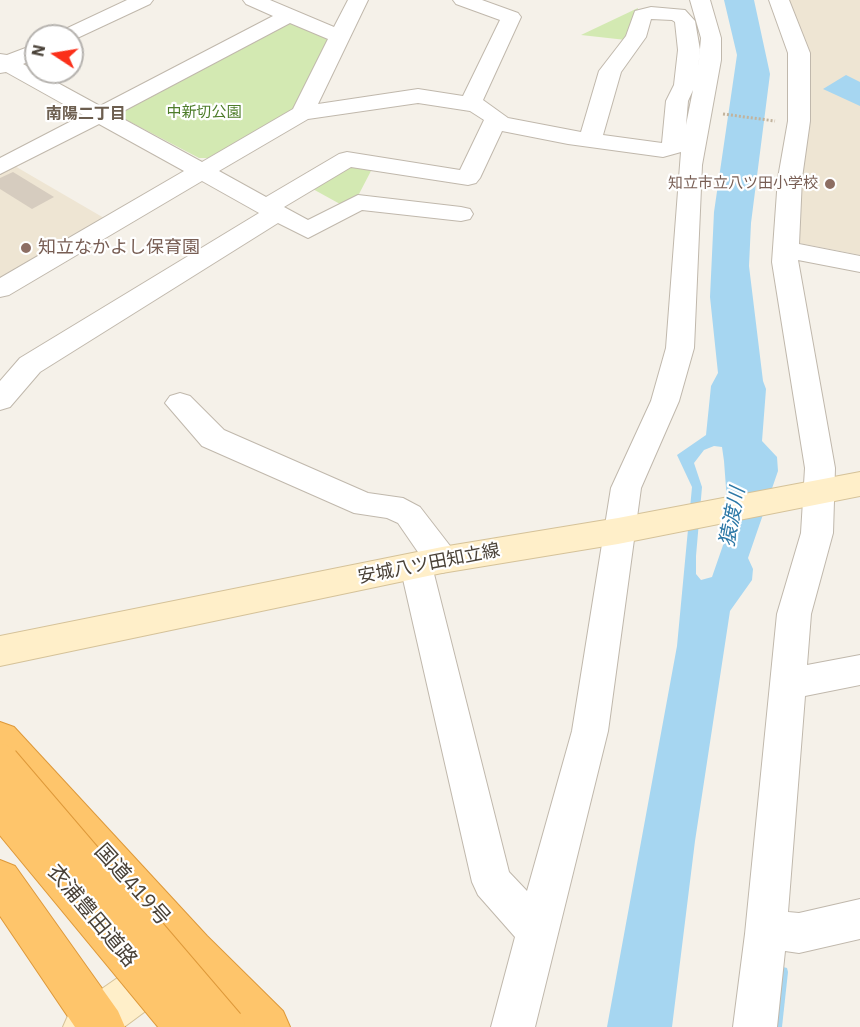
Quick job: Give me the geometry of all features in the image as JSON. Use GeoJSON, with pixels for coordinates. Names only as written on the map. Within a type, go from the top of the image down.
{"type":"FeatureCollection","features":[{"type":"Feature","properties":{"kind":"highway","name":"国道419号"},"geometry":{"type":"LineString","coordinates":[[0,739],[192,951],[267,1027]]}},
{"type":"Feature","properties":{"kind":"highway","name":"衣浦豊田道路"},"geometry":{"type":"LineString","coordinates":[[0,764],[225,1027]]}},
{"type":"Feature","properties":{"kind":"highway","name":"衣浦豊田道路"},"geometry":{"type":"LineString","coordinates":[[0,804],[184,1027]]}},
{"type":"Feature","properties":{"kind":"highway"},"geometry":{"type":"LineString","coordinates":[[0,880],[95,1024]]}},
{"type":"Feature","properties":{"kind":"main road","name":"安城八ツ田知立線"},"geometry":{"type":"LineString","coordinates":[[0,651],[429,563],[626,529],[860,484]]}},
{"type":"Feature","properties":{"kind":"main road"},"geometry":{"type":"LineString","coordinates":[[95,1024],[192,951]]}},
{"type":"Feature","properties":{"kind":"street"},"geometry":{"type":"LineString","coordinates":[[84,28],[143,0]]}},
{"type":"Feature","properties":{"kind":"street"},"geometry":{"type":"LineString","coordinates":[[254,0],[340,37]]}},
{"type":"Feature","properties":{"kind":"street"},"geometry":{"type":"LineString","coordinates":[[302,113],[358,0]]}},
{"type":"Feature","properties":{"kind":"street"},"geometry":{"type":"LineString","coordinates":[[463,0],[511,17],[470,104]]}},
{"type":"Feature","properties":{"kind":"street"},"geometry":{"type":"LineString","coordinates":[[513,1027],[590,731],[626,529],[626,488],[665,401],[680,348],[690,165],[711,60],[711,38],[700,0]]}},
{"type":"Feature","properties":{"kind":"street"},"geometry":{"type":"LineString","coordinates":[[754,1027],[766,934],[794,614],[817,533],[820,468],[784,249],[790,178],[799,121],[799,53],[779,0]]}},
{"type":"Feature","properties":{"kind":"street"},"geometry":{"type":"LineString","coordinates":[[494,122],[663,150],[673,147],[677,101],[685,85],[689,50],[685,21],[678,14],[642,15],[636,37],[610,71],[591,138]]}},
{"type":"Feature","properties":{"kind":"street"},"geometry":{"type":"LineString","coordinates":[[0,167],[289,16]]}},
{"type":"Feature","properties":{"kind":"street"},"geometry":{"type":"LineString","coordinates":[[2,63],[24,55]]}},
{"type":"Feature","properties":{"kind":"street"},"geometry":{"type":"LineString","coordinates":[[2,63],[204,170],[308,230],[358,202],[461,214]]}},
{"type":"Feature","properties":{"kind":"street"},"geometry":{"type":"LineString","coordinates":[[0,289],[302,113],[418,96],[470,104],[497,118],[468,178],[346,159],[272,210],[30,365],[0,400]]}},
{"type":"Feature","properties":{"kind":"street"},"geometry":{"type":"LineString","coordinates":[[784,249],[860,264]]}},
{"type":"Feature","properties":{"kind":"street"},"geometry":{"type":"LineString","coordinates":[[180,403],[213,438],[365,505],[392,506],[409,515],[429,563],[492,882],[537,931]]}},
{"type":"Feature","properties":{"kind":"street"},"geometry":{"type":"LineString","coordinates":[[787,684],[860,670]]}},
{"type":"Feature","properties":{"kind":"street"},"geometry":{"type":"LineString","coordinates":[[766,934],[783,931],[800,933],[860,920]]}},
{"type":"Feature","properties":{"kind":"path"},"geometry":{"type":"LineString","coordinates":[[715,113],[779,121]]}},
{"type":"Feature","properties":{"kind":"shaded area","name":"知立市立八ツ田小学校"},"geometry":{"type":"Polygon","coordinates":[[[784,0],[860,0],[860,255],[794,242],[806,126],[784,0]]]}},
{"type":"Feature","properties":{"kind":"shaded area","name":"知立なかよし保育園"},"geometry":{"type":"Polygon","coordinates":[[[13,165],[104,218],[0,278],[0,172],[13,165]]]}},
{"type":"Feature","properties":{"kind":"green space"},"geometry":{"type":"Polygon","coordinates":[[[638,8],[634,28],[626,40],[581,35],[638,8]]]}},
{"type":"Feature","properties":{"kind":"green space","name":"中新切公園"},"geometry":{"type":"Polygon","coordinates":[[[285,23],[293,23],[325,37],[328,41],[293,111],[208,158],[199,158],[117,115],[119,110],[285,23]]]}},
{"type":"Feature","properties":{"kind":"green space"},"geometry":{"type":"Polygon","coordinates":[[[353,166],[372,169],[359,194],[340,204],[311,188],[353,166]]]}},
{"type":"Feature","properties":{"kind":"water","name":"猿渡川"},"geometry":{"type":"Polygon","coordinates":[[[724,0],[754,0],[770,74],[751,223],[749,266],[763,381],[766,389],[762,441],[777,457],[778,471],[748,558],[753,569],[752,580],[730,611],[695,841],[672,1027],[607,1027],[677,646],[692,487],[677,455],[706,435],[711,386],[718,373],[710,297],[714,212],[737,55],[724,0]],[[714,446],[704,450],[694,463],[702,487],[696,556],[696,574],[701,580],[712,577],[729,528],[722,447],[714,446]]]}},
{"type":"Feature","properties":{"kind":"water"},"geometry":{"type":"Polygon","coordinates":[[[846,75],[860,82],[860,106],[823,89],[846,75]]]}},
{"type":"Feature","properties":{"kind":"building"},"geometry":{"type":"Polygon","coordinates":[[[13,172],[54,197],[32,209],[0,189],[0,178],[13,172]]]}},
{"type":"Feature","properties":{"kind":"waterway"},"geometry":{"type":"LineString","coordinates":[[777,1027],[783,972]]}},
{"type":"Feature","properties":{"kind":"place","name":"知立市立八ツ田小学校"},"geometry":{"type":"Point","coordinates":[830,184]}},
{"type":"Feature","properties":{"kind":"place","name":"知立なかよし保育園"},"geometry":{"type":"Point","coordinates":[26,248]}},
{"type":"Feature","properties":{"kind":"district","name":"南陽二丁目"},"geometry":{"type":"Point","coordinates":[86,114]}}]}
